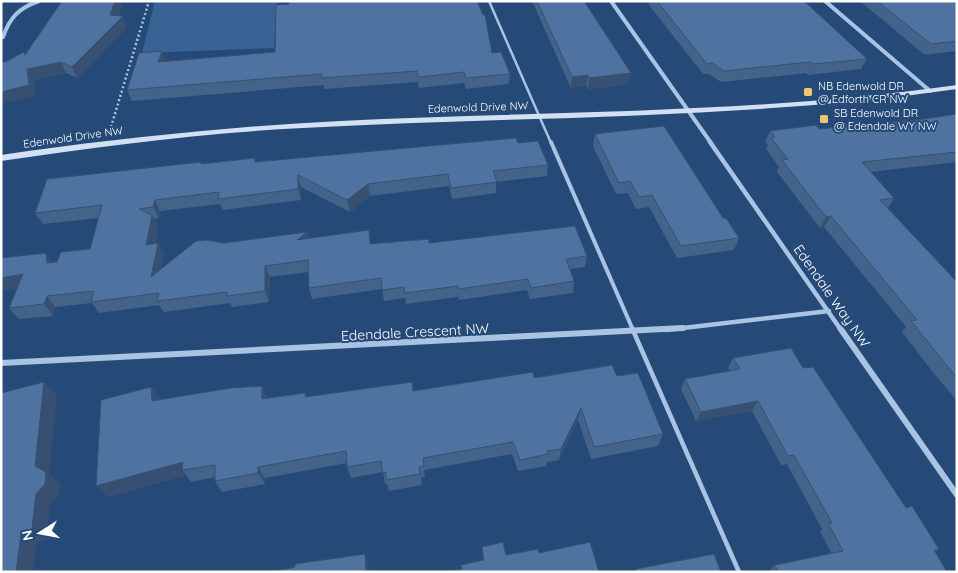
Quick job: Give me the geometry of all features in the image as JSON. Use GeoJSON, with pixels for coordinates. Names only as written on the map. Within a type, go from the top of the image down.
{"type":"FeatureCollection","features":[{"type":"Feature","properties":{"kind":"street"},"geometry":{"type":"LineString","coordinates":[[3,38],[10,18],[20,9],[39,1]]}},
{"type":"Feature","properties":{"kind":"street","name":"Edendale Way NW"},"geometry":{"type":"LineString","coordinates":[[611,1],[830,311],[957,495]]}},
{"type":"Feature","properties":{"kind":"street"},"geometry":{"type":"LineString","coordinates":[[825,1],[930,91]]}},
{"type":"Feature","properties":{"kind":"street","name":"Edenwold Drive NW"},"geometry":{"type":"LineString","coordinates":[[1,158],[107,142],[285,127],[539,116],[689,112],[848,101],[957,87]]}},
{"type":"Feature","properties":{"kind":"street","name":"Edendale Crescent NW"},"geometry":{"type":"LineString","coordinates":[[1,363],[633,332],[689,328],[830,311]]}},
{"type":"Feature","properties":{"kind":"lane"},"geometry":{"type":"LineString","coordinates":[[489,1],[739,572]]}},
{"type":"Feature","properties":{"kind":"path"},"geometry":{"type":"LineString","coordinates":[[107,142],[149,1]]}},
{"type":"Feature","properties":{"kind":"shaded area"},"geometry":{"type":"Polygon","coordinates":[[[155,1],[277,1],[274,48],[142,53],[155,1]]]}},
{"type":"Feature","properties":{"kind":"building"},"geometry":{"type":"Polygon","coordinates":[[[62,1],[115,1],[110,15],[123,16],[72,67],[61,62],[27,69],[29,85],[1,92],[1,62],[5,62],[24,52],[25,55],[62,1]]]}},
{"type":"Feature","properties":{"kind":"building"},"geometry":{"type":"Polygon","coordinates":[[[289,1],[477,1],[483,15],[485,15],[492,53],[501,52],[510,74],[466,78],[464,72],[419,77],[417,71],[322,78],[322,74],[127,90],[139,53],[162,51],[158,62],[275,52],[276,5],[289,4],[289,1]]]}},
{"type":"Feature","properties":{"kind":"building"},"geometry":{"type":"Polygon","coordinates":[[[537,1],[584,1],[631,73],[589,78],[588,75],[572,77],[537,1]]]}},
{"type":"Feature","properties":{"kind":"building"},"geometry":{"type":"Polygon","coordinates":[[[657,1],[804,1],[867,59],[813,64],[810,62],[724,71],[712,63],[707,64],[657,1]]]}},
{"type":"Feature","properties":{"kind":"building"},"geometry":{"type":"Polygon","coordinates":[[[877,1],[957,1],[957,41],[931,44],[877,1]]]}},
{"type":"Feature","properties":{"kind":"building"},"geometry":{"type":"Polygon","coordinates":[[[957,114],[957,152],[862,162],[894,198],[880,200],[957,282],[957,378],[911,321],[917,320],[831,216],[826,217],[782,160],[788,159],[771,138],[775,137],[770,131],[816,125],[819,129],[957,114]]]}},
{"type":"Feature","properties":{"kind":"building"},"geometry":{"type":"Polygon","coordinates":[[[664,126],[723,218],[726,218],[739,238],[681,246],[652,195],[639,197],[630,181],[619,183],[595,134],[664,126]]]}},
{"type":"Feature","properties":{"kind":"building"},"geometry":{"type":"Polygon","coordinates":[[[516,138],[518,143],[538,141],[548,165],[493,171],[497,182],[451,188],[448,174],[368,184],[347,200],[298,175],[298,189],[218,199],[219,192],[155,200],[153,207],[139,209],[152,215],[146,245],[158,243],[151,277],[196,241],[207,240],[224,243],[307,232],[297,240],[369,230],[370,244],[429,239],[429,243],[575,226],[587,256],[566,259],[574,281],[531,288],[528,279],[459,289],[458,286],[405,293],[404,287],[382,290],[381,278],[309,288],[308,260],[265,266],[265,291],[227,296],[227,292],[157,301],[159,293],[91,302],[94,291],[47,296],[44,304],[9,308],[23,274],[1,278],[1,258],[46,253],[47,263],[57,262],[61,252],[90,249],[102,205],[35,213],[47,179],[201,162],[201,164],[255,158],[255,162],[516,138]]]}},
{"type":"Feature","properties":{"kind":"building"},"geometry":{"type":"Polygon","coordinates":[[[791,348],[803,368],[813,367],[906,508],[912,506],[939,549],[934,550],[947,572],[778,572],[775,565],[843,551],[828,523],[832,523],[794,455],[788,456],[758,401],[701,412],[685,379],[740,369],[733,358],[791,348]]]}},
{"type":"Feature","properties":{"kind":"building"},"geometry":{"type":"Polygon","coordinates":[[[612,365],[617,376],[638,373],[663,434],[594,447],[581,408],[561,449],[547,451],[548,454],[520,460],[513,442],[423,458],[424,466],[419,467],[420,474],[386,480],[386,472],[383,473],[381,461],[347,467],[346,451],[258,467],[258,473],[215,481],[215,465],[182,470],[183,462],[96,486],[101,400],[151,387],[152,401],[231,388],[262,386],[262,399],[305,393],[305,397],[412,382],[413,391],[533,372],[534,378],[612,365]]]}},
{"type":"Feature","properties":{"kind":"building"},"geometry":{"type":"Polygon","coordinates":[[[44,382],[35,466],[46,472],[45,484],[36,494],[32,529],[21,533],[16,572],[1,572],[1,393],[44,382]]]}},
{"type":"Feature","properties":{"kind":"building"},"geometry":{"type":"Polygon","coordinates":[[[503,542],[506,555],[538,549],[539,553],[590,542],[599,572],[446,572],[462,569],[461,565],[484,560],[482,547],[503,542]]]}},
{"type":"Feature","properties":{"kind":"building"},"geometry":{"type":"Polygon","coordinates":[[[365,554],[366,572],[273,572],[295,567],[295,564],[365,554]]]}},
{"type":"Feature","properties":{"kind":"building"},"geometry":{"type":"Polygon","coordinates":[[[714,554],[721,572],[637,572],[636,569],[714,554]]]}},
{"type":"Feature","properties":{"kind":"place","name":"NB Edenwold DR @ Edforth CR NW"},"geometry":{"type":"Point","coordinates":[808,92]}},
{"type":"Feature","properties":{"kind":"place","name":"SB Edenwold DR @ Edendale WY NW"},"geometry":{"type":"Point","coordinates":[824,119]}}]}
